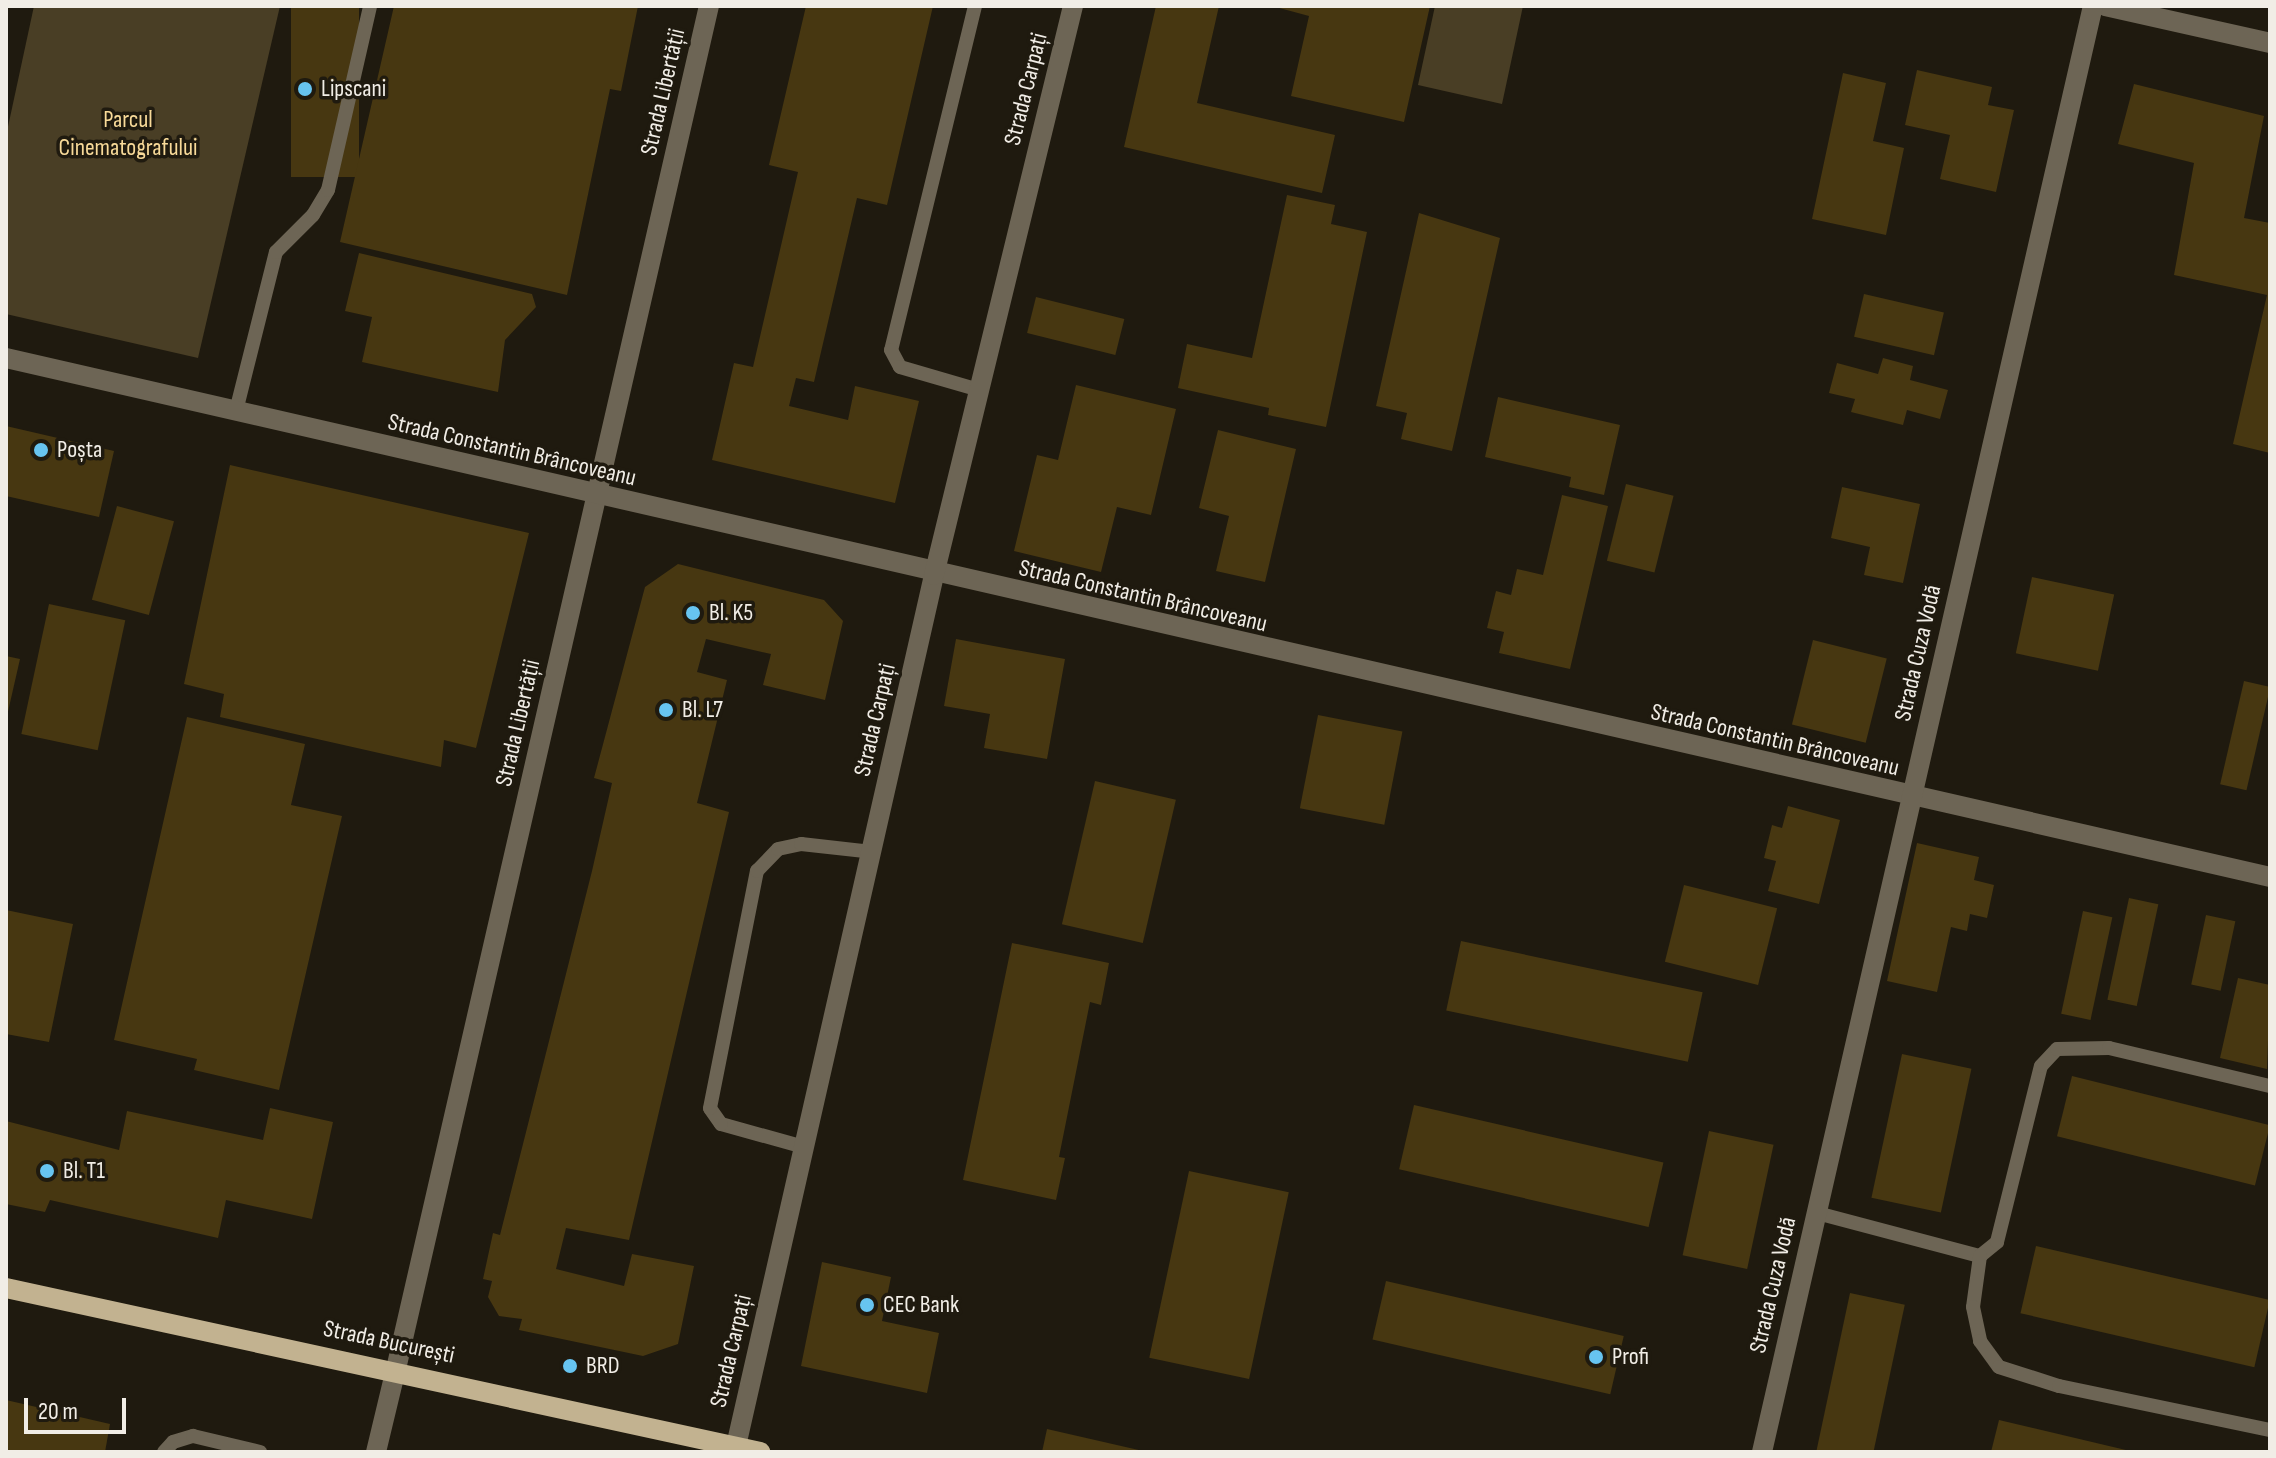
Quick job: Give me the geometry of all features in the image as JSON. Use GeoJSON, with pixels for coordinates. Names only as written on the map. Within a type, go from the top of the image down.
{"type":"FeatureCollection","features":[{"type":"Feature","properties":{"kind":"main road","name":"Strada București"},"geometry":{"type":"LineString","coordinates":[[6,1288],[396,1369],[760,1452]]}},
{"type":"Feature","properties":{"kind":"street","name":"Strada Libertății"},"geometry":{"type":"LineString","coordinates":[[376,1452],[709,6]]}},
{"type":"Feature","properties":{"kind":"street","name":"Strada Carpați"},"geometry":{"type":"LineString","coordinates":[[736,1446],[934,575],[1073,6]]}},
{"type":"Feature","properties":{"kind":"street","name":"Strada Cuza Vodă"},"geometry":{"type":"LineString","coordinates":[[1762,1452],[2093,6]]}},
{"type":"Feature","properties":{"kind":"street"},"geometry":{"type":"LineString","coordinates":[[2105,6],[2270,43]]}},
{"type":"Feature","properties":{"kind":"street","name":"Strada Constantin Brâncoveanu"},"geometry":{"type":"LineString","coordinates":[[6,358],[934,575],[2270,877]]}},
{"type":"Feature","properties":{"kind":"lane"},"geometry":{"type":"LineString","coordinates":[[236,411],[276,252],[313,215],[328,190],[370,6]]}},
{"type":"Feature","properties":{"kind":"lane"},"geometry":{"type":"LineString","coordinates":[[975,6],[891,350],[900,367],[979,390]]}},
{"type":"Feature","properties":{"kind":"lane"},"geometry":{"type":"LineString","coordinates":[[804,1147],[721,1124],[710,1108],[757,871],[778,849],[801,844],[872,852]]}},
{"type":"Feature","properties":{"kind":"lane"},"geometry":{"type":"LineString","coordinates":[[2270,1086],[2109,1048],[2057,1049],[2041,1066],[1997,1242],[1980,1256],[1973,1307],[1980,1341],[1999,1367],[2059,1386],[2270,1430]]}},
{"type":"Feature","properties":{"kind":"lane"},"geometry":{"type":"LineString","coordinates":[[1817,1213],[1980,1256]]}},
{"type":"Feature","properties":{"kind":"lane"},"geometry":{"type":"LineString","coordinates":[[164,1452],[173,1442],[193,1436],[260,1452]]}},
{"type":"Feature","properties":{"kind":"green space","name":"Parcul Cinematografului"},"geometry":{"type":"Polygon","coordinates":[[[34,6],[280,6],[198,358],[6,314],[6,136],[34,6]]]}},
{"type":"Feature","properties":{"kind":"green space"},"geometry":{"type":"Polygon","coordinates":[[[1435,6],[1523,6],[1502,104],[1418,85],[1435,6]]]}},
{"type":"Feature","properties":{"kind":"building","name":"Lipscani"},"geometry":{"type":"Polygon","coordinates":[[[291,6],[359,6],[359,177],[291,177],[291,6]]]}},
{"type":"Feature","properties":{"kind":"building"},"geometry":{"type":"Polygon","coordinates":[[[394,6],[638,6],[621,91],[610,89],[567,295],[340,242],[394,6]]]}},
{"type":"Feature","properties":{"kind":"building"},"geometry":{"type":"Polygon","coordinates":[[[806,6],[933,6],[887,205],[857,198],[814,382],[796,378],[789,406],[848,420],[855,386],[919,401],[895,503],[712,460],[734,363],[753,367],[798,172],[769,165],[806,6]]]}},
{"type":"Feature","properties":{"kind":"building"},"geometry":{"type":"Polygon","coordinates":[[[1156,6],[1219,6],[1197,103],[1335,135],[1322,193],[1124,147],[1156,6]]]}},
{"type":"Feature","properties":{"kind":"building"},"geometry":{"type":"Polygon","coordinates":[[[1272,6],[1430,6],[1404,122],[1291,96],[1309,16],[1272,6]]]}},
{"type":"Feature","properties":{"kind":"building"},"geometry":{"type":"Polygon","coordinates":[[[1917,70],[1992,87],[1988,105],[2014,110],[1996,192],[1940,179],[1950,135],[1905,125],[1917,70]]]}},
{"type":"Feature","properties":{"kind":"building"},"geometry":{"type":"Polygon","coordinates":[[[1843,73],[1886,83],[1873,141],[1904,148],[1886,235],[1812,219],[1843,73]]]}},
{"type":"Feature","properties":{"kind":"building"},"geometry":{"type":"Polygon","coordinates":[[[2134,84],[2264,116],[2244,218],[2270,223],[2270,453],[2233,444],[2267,295],[2174,275],[2194,163],[2118,144],[2134,84]]]}},
{"type":"Feature","properties":{"kind":"building"},"geometry":{"type":"Polygon","coordinates":[[[1287,195],[1335,205],[1331,224],[1367,232],[1326,427],[1268,415],[1269,408],[1178,388],[1187,344],[1252,358],[1287,195]]]}},
{"type":"Feature","properties":{"kind":"building"},"geometry":{"type":"Polygon","coordinates":[[[1419,213],[1500,238],[1452,451],[1401,439],[1407,413],[1376,406],[1419,213]]]}},
{"type":"Feature","properties":{"kind":"building"},"geometry":{"type":"Polygon","coordinates":[[[359,253],[532,294],[536,307],[505,340],[498,392],[362,362],[372,317],[345,311],[359,253]]]}},
{"type":"Feature","properties":{"kind":"building"},"geometry":{"type":"Polygon","coordinates":[[[1864,294],[1944,312],[1934,355],[1854,337],[1864,294]]]}},
{"type":"Feature","properties":{"kind":"building"},"geometry":{"type":"Polygon","coordinates":[[[1036,297],[1124,319],[1115,355],[1027,333],[1036,297]]]}},
{"type":"Feature","properties":{"kind":"building"},"geometry":{"type":"Polygon","coordinates":[[[1883,358],[1913,366],[1910,380],[1948,390],[1940,419],[1907,410],[1903,425],[1851,412],[1855,399],[1829,393],[1837,363],[1878,374],[1883,358]]]}},
{"type":"Feature","properties":{"kind":"building"},"geometry":{"type":"Polygon","coordinates":[[[1076,385],[1176,409],[1151,515],[1117,507],[1101,572],[1014,551],[1037,455],[1058,460],[1076,385]]]}},
{"type":"Feature","properties":{"kind":"building"},"geometry":{"type":"Polygon","coordinates":[[[1498,397],[1620,425],[1604,495],[1569,487],[1571,477],[1485,457],[1498,397]]]}},
{"type":"Feature","properties":{"kind":"building"},"geometry":{"type":"Polygon","coordinates":[[[6,426],[114,451],[99,517],[6,496],[6,426]]]}},
{"type":"Feature","properties":{"kind":"building"},"geometry":{"type":"Polygon","coordinates":[[[1218,430],[1296,449],[1265,582],[1216,571],[1229,516],[1199,508],[1218,430]]]}},
{"type":"Feature","properties":{"kind":"building"},"geometry":{"type":"Polygon","coordinates":[[[230,465],[529,533],[476,748],[444,740],[441,767],[220,717],[224,694],[184,684],[230,465]]]}},
{"type":"Feature","properties":{"kind":"building"},"geometry":{"type":"Polygon","coordinates":[[[1626,484],[1674,496],[1654,573],[1607,561],[1626,484]]]}},
{"type":"Feature","properties":{"kind":"building"},"geometry":{"type":"Polygon","coordinates":[[[1842,487],[1920,504],[1903,583],[1864,575],[1870,547],[1831,538],[1842,487]]]}},
{"type":"Feature","properties":{"kind":"building"},"geometry":{"type":"Polygon","coordinates":[[[1562,495],[1608,506],[1570,669],[1499,653],[1504,632],[1487,628],[1496,591],[1511,595],[1517,569],[1543,575],[1562,495]]]}},
{"type":"Feature","properties":{"kind":"building"},"geometry":{"type":"Polygon","coordinates":[[[117,506],[174,521],[149,615],[92,600],[117,506]]]}},
{"type":"Feature","properties":{"kind":"building"},"geometry":{"type":"Polygon","coordinates":[[[678,564],[824,600],[843,621],[825,700],[763,685],[771,654],[706,639],[697,672],[727,680],[697,803],[729,812],[629,1240],[566,1228],[556,1269],[624,1286],[632,1254],[694,1266],[678,1344],[643,1356],[519,1330],[522,1319],[499,1316],[488,1297],[492,1281],[483,1279],[493,1233],[500,1235],[592,871],[612,783],[594,778],[645,587],[678,564]]]}},
{"type":"Feature","properties":{"kind":"building"},"geometry":{"type":"Polygon","coordinates":[[[2032,577],[2114,594],[2098,671],[2016,653],[2032,577]]]}},
{"type":"Feature","properties":{"kind":"building"},"geometry":{"type":"Polygon","coordinates":[[[49,604],[125,620],[98,750],[21,734],[49,604]]]}},
{"type":"Feature","properties":{"kind":"building"},"geometry":{"type":"Polygon","coordinates":[[[956,639],[1065,659],[1047,759],[984,748],[990,714],[944,706],[956,639]]]}},
{"type":"Feature","properties":{"kind":"building"},"geometry":{"type":"Polygon","coordinates":[[[1813,640],[1887,658],[1866,743],[1792,724],[1813,640]]]}},
{"type":"Feature","properties":{"kind":"building"},"geometry":{"type":"Polygon","coordinates":[[[6,656],[20,659],[7,716],[6,715],[6,656]]]}},
{"type":"Feature","properties":{"kind":"building"},"geometry":{"type":"Polygon","coordinates":[[[2244,681],[2270,687],[2246,790],[2220,784],[2244,681]]]}},
{"type":"Feature","properties":{"kind":"building"},"geometry":{"type":"Polygon","coordinates":[[[1318,715],[1402,731],[1384,825],[1300,808],[1318,715]]]}},
{"type":"Feature","properties":{"kind":"building"},"geometry":{"type":"Polygon","coordinates":[[[187,717],[305,744],[291,805],[342,816],[279,1090],[194,1070],[197,1059],[114,1040],[187,717]]]}},
{"type":"Feature","properties":{"kind":"building"},"geometry":{"type":"Polygon","coordinates":[[[1095,781],[1176,800],[1143,943],[1062,924],[1095,781]]]}},
{"type":"Feature","properties":{"kind":"building"},"geometry":{"type":"Polygon","coordinates":[[[1788,806],[1840,820],[1819,904],[1768,891],[1776,861],[1764,858],[1772,825],[1782,828],[1788,806]]]}},
{"type":"Feature","properties":{"kind":"building"},"geometry":{"type":"Polygon","coordinates":[[[1917,843],[1979,857],[1974,880],[1994,885],[1987,918],[1970,914],[1967,931],[1951,927],[1937,992],[1887,981],[1917,843]]]}},
{"type":"Feature","properties":{"kind":"building"},"geometry":{"type":"Polygon","coordinates":[[[1684,885],[1777,908],[1758,985],[1665,962],[1684,885]]]}},
{"type":"Feature","properties":{"kind":"building"},"geometry":{"type":"Polygon","coordinates":[[[2129,898],[2158,904],[2137,1006],[2107,1000],[2129,898]]]}},
{"type":"Feature","properties":{"kind":"building"},"geometry":{"type":"Polygon","coordinates":[[[6,910],[73,924],[49,1042],[6,1034],[6,910]]]}},
{"type":"Feature","properties":{"kind":"building"},"geometry":{"type":"Polygon","coordinates":[[[2083,911],[2112,917],[2091,1020],[2061,1014],[2083,911]]]}},
{"type":"Feature","properties":{"kind":"building"},"geometry":{"type":"Polygon","coordinates":[[[2206,915],[2235,921],[2221,991],[2191,984],[2206,915]]]}},
{"type":"Feature","properties":{"kind":"building"},"geometry":{"type":"Polygon","coordinates":[[[1461,941],[1703,992],[1688,1062],[1446,1010],[1461,941]]]}},
{"type":"Feature","properties":{"kind":"building"},"geometry":{"type":"Polygon","coordinates":[[[1012,943],[1109,963],[1101,1005],[1090,1002],[1059,1157],[1065,1158],[1056,1200],[963,1180],[1012,943]]]}},
{"type":"Feature","properties":{"kind":"building"},"geometry":{"type":"Polygon","coordinates":[[[2238,978],[2270,985],[2267,1069],[2220,1058],[2238,978]]]}},
{"type":"Feature","properties":{"kind":"building"},"geometry":{"type":"Polygon","coordinates":[[[1902,1054],[1971,1069],[1941,1213],[1871,1198],[1902,1054]]]}},
{"type":"Feature","properties":{"kind":"building"},"geometry":{"type":"Polygon","coordinates":[[[2072,1076],[2270,1125],[2255,1186],[2057,1136],[2072,1076]]]}},
{"type":"Feature","properties":{"kind":"building"},"geometry":{"type":"Polygon","coordinates":[[[1414,1105],[1663,1163],[1649,1227],[1399,1169],[1414,1105]]]}},
{"type":"Feature","properties":{"kind":"building"},"geometry":{"type":"Polygon","coordinates":[[[270,1108],[333,1122],[312,1219],[226,1200],[218,1238],[50,1200],[45,1212],[6,1204],[6,1121],[119,1150],[127,1111],[263,1140],[270,1108]]]}},
{"type":"Feature","properties":{"kind":"building"},"geometry":{"type":"Polygon","coordinates":[[[1709,1131],[1774,1145],[1747,1269],[1683,1255],[1709,1131]]]}},
{"type":"Feature","properties":{"kind":"building"},"geometry":{"type":"Polygon","coordinates":[[[1189,1171],[1289,1192],[1249,1379],[1149,1358],[1189,1171]]]}},
{"type":"Feature","properties":{"kind":"building"},"geometry":{"type":"Polygon","coordinates":[[[2036,1246],[2270,1300],[2254,1367],[2020,1313],[2036,1246]]]}},
{"type":"Feature","properties":{"kind":"building"},"geometry":{"type":"Polygon","coordinates":[[[822,1262],[891,1277],[882,1321],[939,1333],[927,1393],[801,1366],[822,1262]]]}},
{"type":"Feature","properties":{"kind":"building"},"geometry":{"type":"Polygon","coordinates":[[[1386,1281],[1624,1336],[1610,1394],[1373,1339],[1386,1281]]]}},
{"type":"Feature","properties":{"kind":"building"},"geometry":{"type":"Polygon","coordinates":[[[1850,1293],[1905,1305],[1873,1452],[1816,1452],[1850,1293]]]}},
{"type":"Feature","properties":{"kind":"building"},"geometry":{"type":"Polygon","coordinates":[[[6,1400],[110,1424],[105,1452],[6,1452],[6,1400]]]}},
{"type":"Feature","properties":{"kind":"building"},"geometry":{"type":"Polygon","coordinates":[[[1999,1420],[2130,1451],[2130,1452],[1991,1452],[1999,1420]]]}},
{"type":"Feature","properties":{"kind":"building"},"geometry":{"type":"Polygon","coordinates":[[[1047,1429],[1143,1451],[1143,1452],[1042,1452],[1047,1429]]]}},
{"type":"Feature","properties":{"kind":"place","name":"Lipscani"},"geometry":{"type":"Point","coordinates":[305,89]}},
{"type":"Feature","properties":{"kind":"place","name":"Poșta"},"geometry":{"type":"Point","coordinates":[41,450]}},
{"type":"Feature","properties":{"kind":"place","name":"Bl. K5"},"geometry":{"type":"Point","coordinates":[693,613]}},
{"type":"Feature","properties":{"kind":"place","name":"Bl. L7"},"geometry":{"type":"Point","coordinates":[666,710]}},
{"type":"Feature","properties":{"kind":"place","name":"Bl. T1"},"geometry":{"type":"Point","coordinates":[47,1171]}},
{"type":"Feature","properties":{"kind":"place","name":"CEC Bank"},"geometry":{"type":"Point","coordinates":[867,1305]}},
{"type":"Feature","properties":{"kind":"place","name":"Profi"},"geometry":{"type":"Point","coordinates":[1596,1357]}},
{"type":"Feature","properties":{"kind":"place","name":"BRD"},"geometry":{"type":"Point","coordinates":[570,1366]}}]}
